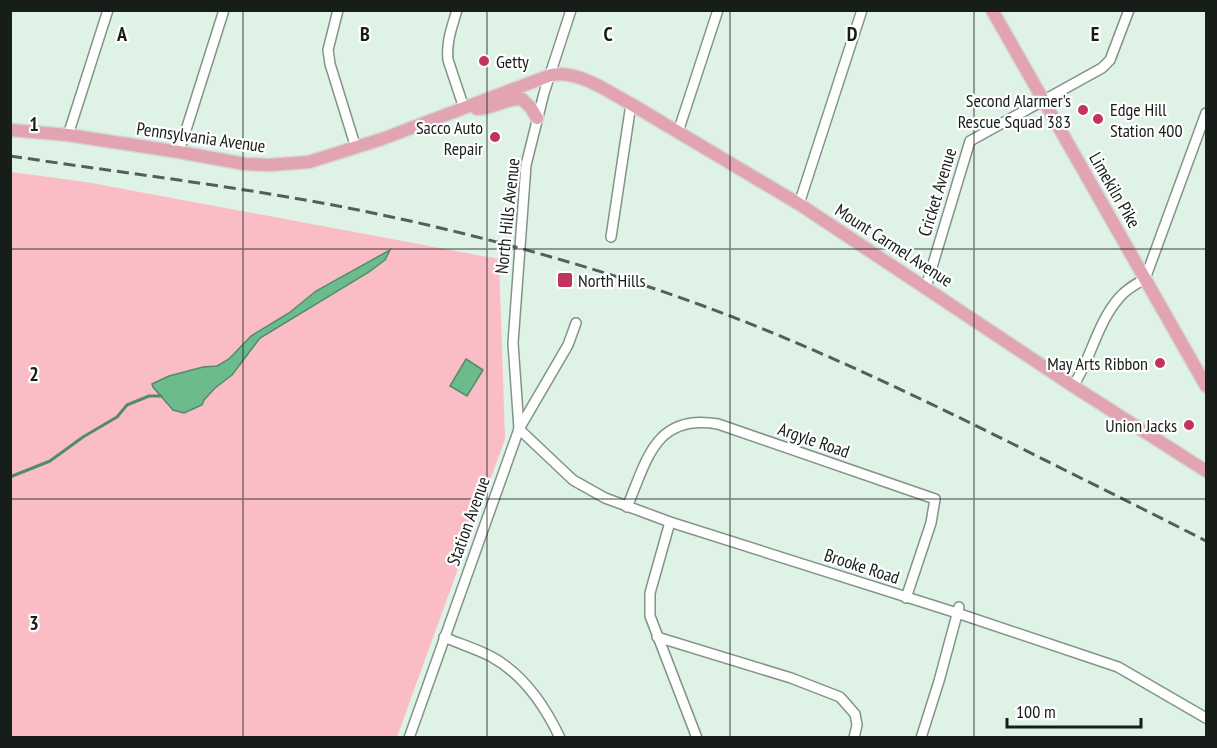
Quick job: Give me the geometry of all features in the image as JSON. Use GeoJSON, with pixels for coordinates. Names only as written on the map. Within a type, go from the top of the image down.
{"type":"FeatureCollection","features":[{"type":"Feature","properties":{"kind":"main road","name":"Limekiln Pike"},"geometry":{"type":"LineString","coordinates":[[992,10],[1206,387]]}},
{"type":"Feature","properties":{"kind":"main road","name":"Mount Carmel Avenue"},"geometry":{"type":"LineString","coordinates":[[551,75],[561,73],[574,76],[603,88],[799,204],[1073,386],[1206,471]]}},
{"type":"Feature","properties":{"kind":"main road","name":"Pennsylvania Avenue"},"geometry":{"type":"LineString","coordinates":[[10,130],[68,135],[245,164],[309,162],[356,148],[551,75]]}},
{"type":"Feature","properties":{"kind":"main road"},"geometry":{"type":"LineString","coordinates":[[464,108],[486,109],[514,99],[522,99],[537,118]]}},
{"type":"Feature","properties":{"kind":"street"},"geometry":{"type":"LineString","coordinates":[[68,135],[108,10]]}},
{"type":"Feature","properties":{"kind":"street"},"geometry":{"type":"LineString","coordinates":[[179,152],[224,10]]}},
{"type":"Feature","properties":{"kind":"street"},"geometry":{"type":"LineString","coordinates":[[339,10],[328,50],[330,64],[356,148]]}},
{"type":"Feature","properties":{"kind":"street"},"geometry":{"type":"LineString","coordinates":[[457,10],[447,52],[464,108]]}},
{"type":"Feature","properties":{"kind":"street","name":"North Hills Avenue"},"geometry":{"type":"LineString","coordinates":[[519,429],[513,359],[526,165],[537,118],[571,10]]}},
{"type":"Feature","properties":{"kind":"street"},"geometry":{"type":"LineString","coordinates":[[678,132],[718,10]]}},
{"type":"Feature","properties":{"kind":"street"},"geometry":{"type":"LineString","coordinates":[[799,204],[862,10]]}},
{"type":"Feature","properties":{"kind":"street","name":"Cricket Avenue"},"geometry":{"type":"LineString","coordinates":[[926,287],[970,141],[1106,64],[1110,60],[1129,10]]}},
{"type":"Feature","properties":{"kind":"street"},"geometry":{"type":"LineString","coordinates":[[611,237],[631,104]]}},
{"type":"Feature","properties":{"kind":"street"},"geometry":{"type":"LineString","coordinates":[[1073,386],[1083,371],[1107,314],[1128,289],[1145,279],[1206,113]]}},
{"type":"Feature","properties":{"kind":"street","name":"Station Avenue"},"geometry":{"type":"LineString","coordinates":[[409,738],[519,429],[568,345],[576,323]]}},
{"type":"Feature","properties":{"kind":"street","name":"Argyle Road"},"geometry":{"type":"LineString","coordinates":[[627,507],[648,460],[667,431],[690,422],[718,424],[935,499],[931,523],[906,598]]}},
{"type":"Feature","properties":{"kind":"street","name":"Brooke Road"},"geometry":{"type":"LineString","coordinates":[[519,429],[573,480],[588,490],[627,507],[906,598],[958,610],[1118,667],[1206,718]]}},
{"type":"Feature","properties":{"kind":"street"},"geometry":{"type":"LineString","coordinates":[[670,522],[650,593],[650,616],[697,738]]}},
{"type":"Feature","properties":{"kind":"street"},"geometry":{"type":"LineString","coordinates":[[921,738],[958,610]]}},
{"type":"Feature","properties":{"kind":"street"},"geometry":{"type":"LineString","coordinates":[[657,637],[791,678],[840,697],[855,714],[857,725],[854,738]]}},
{"type":"Feature","properties":{"kind":"street"},"geometry":{"type":"LineString","coordinates":[[444,638],[484,653],[507,668],[539,700],[560,738]]}},
{"type":"Feature","properties":{"kind":"shaded area"},"geometry":{"type":"Polygon","coordinates":[[[11,172],[86,182],[499,259],[505,439],[397,737],[11,738],[11,172]]]}},
{"type":"Feature","properties":{"kind":"shaded area"},"geometry":{"type":"Polygon","coordinates":[[[390,250],[385,260],[369,272],[260,338],[232,375],[215,388],[202,405],[184,413],[173,410],[153,387],[152,384],[169,376],[203,367],[217,366],[229,359],[251,336],[289,313],[316,291],[390,250]]]}},
{"type":"Feature","properties":{"kind":"shaded area"},"geometry":{"type":"Polygon","coordinates":[[[466,359],[483,370],[467,396],[450,386],[466,359]]]}},
{"type":"Feature","properties":{"kind":"waterway"},"geometry":{"type":"LineString","coordinates":[[10,477],[50,461],[83,437],[117,417],[127,405],[149,396],[161,396]]}},
{"type":"Feature","properties":{"kind":"railway"},"geometry":{"type":"LineString","coordinates":[[10,156],[335,205],[459,232],[621,278],[771,332],[869,375],[1206,541]]}},
{"type":"Feature","properties":{"kind":"place","name":"Getty"},"geometry":{"type":"Point","coordinates":[484,61]}},
{"type":"Feature","properties":{"kind":"place","name":"Second Alarmer's Rescue Squad 383"},"geometry":{"type":"Point","coordinates":[1083,110]}},
{"type":"Feature","properties":{"kind":"place","name":"Edge Hill Station 400"},"geometry":{"type":"Point","coordinates":[1098,119]}},
{"type":"Feature","properties":{"kind":"place","name":"Sacco Auto Repair"},"geometry":{"type":"Point","coordinates":[495,137]}},
{"type":"Feature","properties":{"kind":"place","name":"North Hills"},"geometry":{"type":"Point","coordinates":[565,280]}},
{"type":"Feature","properties":{"kind":"place","name":"May Arts Ribbon"},"geometry":{"type":"Point","coordinates":[1160,363]}},
{"type":"Feature","properties":{"kind":"place","name":"Union Jacks"},"geometry":{"type":"Point","coordinates":[1189,425]}}]}
